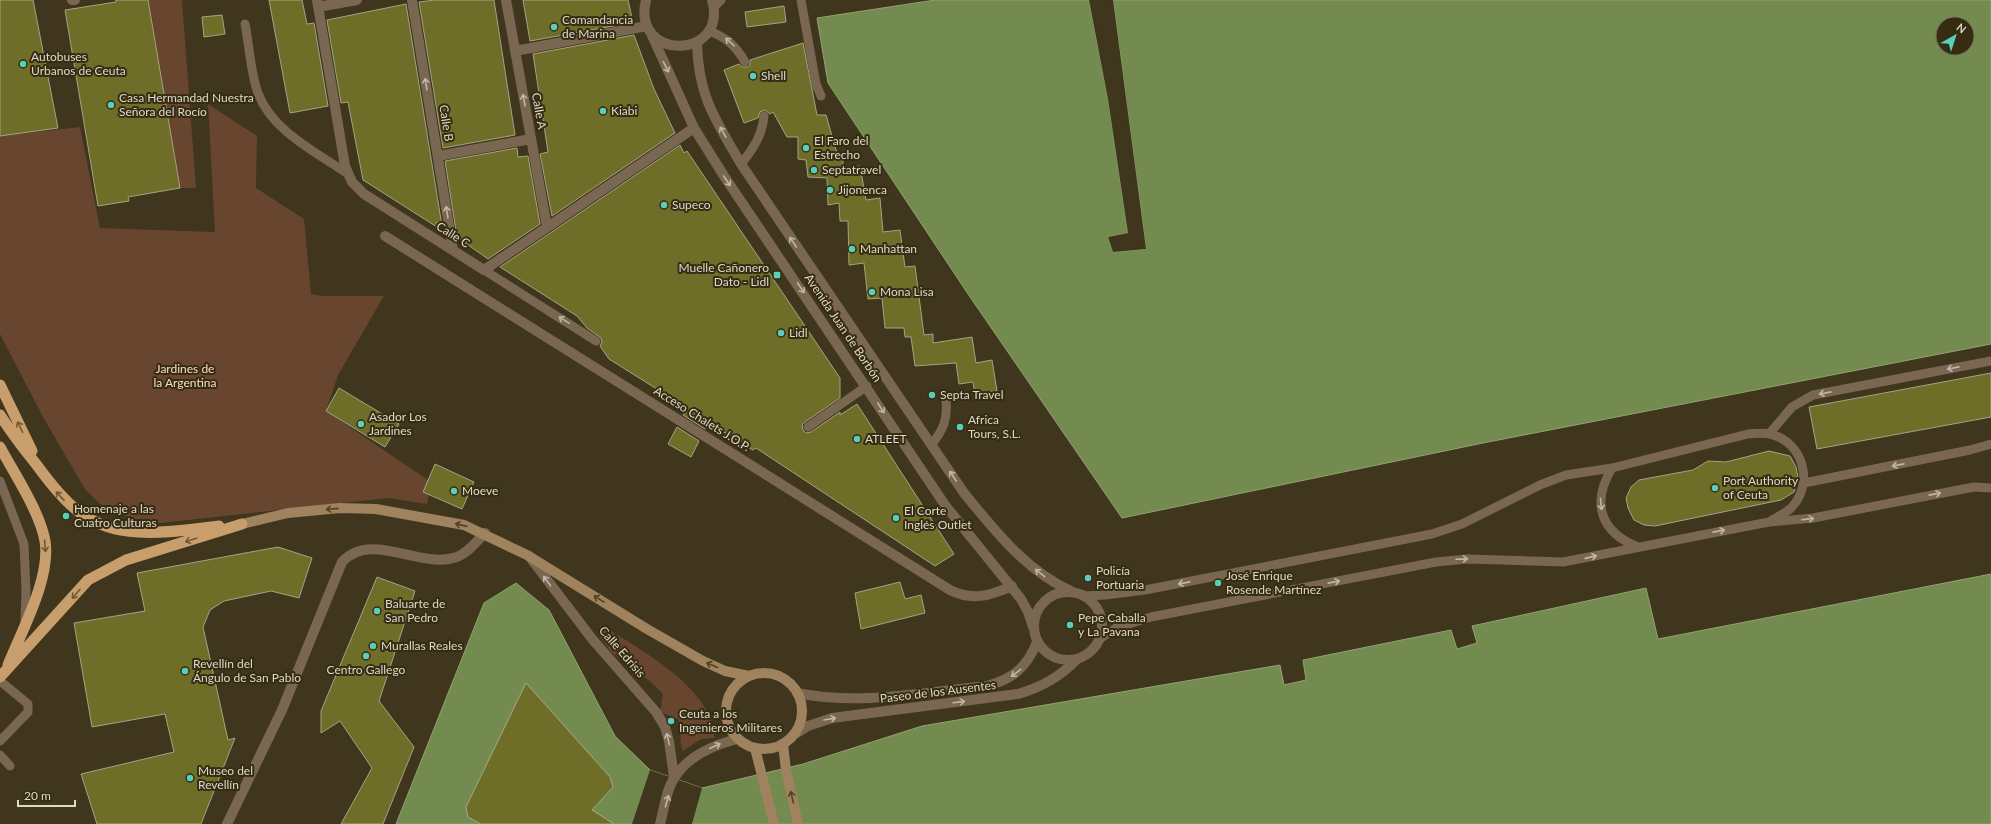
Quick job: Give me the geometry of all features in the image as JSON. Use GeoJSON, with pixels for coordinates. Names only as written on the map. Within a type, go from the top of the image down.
{"type":"FeatureCollection","features":[{"type":"Feature","properties":{"kind":"highway"},"geometry":{"type":"LineString","coordinates":[[0,385],[44,475]]}},
{"type":"Feature","properties":{"kind":"highway"},"geometry":{"type":"LineString","coordinates":[[0,415],[64,500],[76,510],[105,526],[120,530],[152,533],[242,524]]}},
{"type":"Feature","properties":{"kind":"highway"},"geometry":{"type":"LineString","coordinates":[[0,447],[36,516],[45,540],[46,566],[38,592],[2,677]]}},
{"type":"Feature","properties":{"kind":"highway"},"geometry":{"type":"LineString","coordinates":[[2,677],[88,580],[126,560],[242,524]]}},
{"type":"Feature","properties":{"kind":"main road"},"geometry":{"type":"LineString","coordinates":[[242,524],[288,513],[340,508],[376,509],[464,525],[527,555],[647,629],[703,661],[725,671],[749,676]]}},
{"type":"Feature","properties":{"kind":"main road"},"geometry":{"type":"LineString","coordinates":[[758,674],[776,676],[785,680],[797,694],[802,712],[798,727],[795,734],[783,744],[765,750],[755,748],[737,739],[727,723],[726,704],[734,687],[749,676],[758,674]]}},
{"type":"Feature","properties":{"kind":"main road"},"geometry":{"type":"LineString","coordinates":[[783,744],[786,770],[798,824]]}},
{"type":"Feature","properties":{"kind":"main road"},"geometry":{"type":"LineString","coordinates":[[755,748],[774,824]]}},
{"type":"Feature","properties":{"kind":"street"},"geometry":{"type":"LineString","coordinates":[[317,4],[357,0]]}},
{"type":"Feature","properties":{"kind":"street","name":"Calle B"},"geometry":{"type":"LineString","coordinates":[[412,0],[453,250]]}},
{"type":"Feature","properties":{"kind":"street","name":"Calle A"},"geometry":{"type":"LineString","coordinates":[[506,0],[546,227]]}},
{"type":"Feature","properties":{"kind":"street"},"geometry":{"type":"LineString","coordinates":[[646,0],[645,18],[649,28],[657,39],[666,44],[677,47],[687,46],[697,42],[709,31],[713,23],[716,2]]}},
{"type":"Feature","properties":{"kind":"street","name":"Calle C"},"geometry":{"type":"LineString","coordinates":[[317,4],[348,174],[358,189],[364,194],[484,270]]}},
{"type":"Feature","properties":{"kind":"street"},"geometry":{"type":"LineString","coordinates":[[515,51],[649,28]]}},
{"type":"Feature","properties":{"kind":"street","name":"Avenida Juan de Borbón"},"geometry":{"type":"LineString","coordinates":[[649,28],[694,128],[724,176],[946,505],[1012,586],[1028,612],[1033,627]]}},
{"type":"Feature","properties":{"kind":"street","name":"Avenida Juan de Borbón"},"geometry":{"type":"LineString","coordinates":[[697,42],[700,79],[704,96],[711,112],[741,164],[964,493],[996,532],[1037,572],[1048,580],[1073,592]]}},
{"type":"Feature","properties":{"kind":"street"},"geometry":{"type":"LineString","coordinates":[[484,270],[694,128]]}},
{"type":"Feature","properties":{"kind":"street"},"geometry":{"type":"LineString","coordinates":[[438,156],[531,139]]}},
{"type":"Feature","properties":{"kind":"street","name":"Acceso Chalets J.O.P."},"geometry":{"type":"LineString","coordinates":[[384,236],[950,590],[959,595],[980,597],[996,593],[1012,586]]}},
{"type":"Feature","properties":{"kind":"street"},"geometry":{"type":"LineString","coordinates":[[226,824],[282,710],[342,562],[355,551],[371,548],[420,558],[448,559],[463,554],[485,534]]}},
{"type":"Feature","properties":{"kind":"street","name":"Calle Edrisis"},"geometry":{"type":"LineString","coordinates":[[527,555],[593,640],[656,712],[665,727],[669,741],[674,777],[660,824]]}},
{"type":"Feature","properties":{"kind":"street"},"geometry":{"type":"LineString","coordinates":[[1073,592],[1084,596],[1096,606],[1100,614],[1102,629],[1101,638],[1092,651],[1078,659],[1068,661],[1050,656],[1037,642],[1033,627],[1034,617],[1038,608],[1045,600],[1058,593],[1073,592]]}},
{"type":"Feature","properties":{"kind":"street","name":"Paseo de los Ausentes"},"geometry":{"type":"LineString","coordinates":[[797,694],[853,700],[987,686],[1014,676],[1025,666],[1037,642]]}},
{"type":"Feature","properties":{"kind":"street","name":"Paseo de los Ausentes"},"geometry":{"type":"LineString","coordinates":[[795,734],[808,726],[832,718],[1018,694],[1036,689],[1052,681],[1065,672],[1078,659]]}},
{"type":"Feature","properties":{"kind":"street"},"geometry":{"type":"LineString","coordinates":[[674,777],[696,757],[722,743],[737,739]]}},
{"type":"Feature","properties":{"kind":"lane"},"geometry":{"type":"LineString","coordinates":[[801,0],[816,84],[821,96]]}},
{"type":"Feature","properties":{"kind":"lane"},"geometry":{"type":"LineString","coordinates":[[245,24],[257,92],[268,112],[286,131],[348,174]]}},
{"type":"Feature","properties":{"kind":"lane"},"geometry":{"type":"LineString","coordinates":[[709,31],[728,39],[745,62]]}},
{"type":"Feature","properties":{"kind":"lane"},"geometry":{"type":"LineString","coordinates":[[741,164],[752,150],[761,134],[764,116]]}},
{"type":"Feature","properties":{"kind":"lane"},"geometry":{"type":"LineString","coordinates":[[484,270],[596,341]]}},
{"type":"Feature","properties":{"kind":"lane"},"geometry":{"type":"LineString","coordinates":[[1769,434],[1792,407],[1812,395],[1991,361]]}},
{"type":"Feature","properties":{"kind":"lane"},"geometry":{"type":"LineString","coordinates":[[808,427],[867,386]]}},
{"type":"Feature","properties":{"kind":"lane"},"geometry":{"type":"LineString","coordinates":[[932,444],[944,425],[948,414],[946,401]]}},
{"type":"Feature","properties":{"kind":"lane"},"geometry":{"type":"LineString","coordinates":[[1084,596],[1125,594],[1432,534],[1462,524],[1553,479],[1566,475],[1612,468],[1748,434],[1769,434],[1785,440],[1796,452],[1803,467],[1804,483],[1799,498],[1789,510],[1769,522]]}},
{"type":"Feature","properties":{"kind":"lane"},"geometry":{"type":"LineString","coordinates":[[1804,483],[1970,450],[1991,444]]}},
{"type":"Feature","properties":{"kind":"lane"},"geometry":{"type":"LineString","coordinates":[[1612,468],[1603,482],[1600,498],[1602,515],[1610,530],[1622,541],[1638,547]]}},
{"type":"Feature","properties":{"kind":"lane"},"geometry":{"type":"LineString","coordinates":[[0,481],[24,544],[26,591],[25,623]]}},
{"type":"Feature","properties":{"kind":"lane"},"geometry":{"type":"LineString","coordinates":[[1101,638],[1133,621],[1451,559],[1563,562],[1769,522],[1813,518],[1974,487],[1991,488]]}},
{"type":"Feature","properties":{"kind":"lane"},"geometry":{"type":"LineString","coordinates":[[0,741],[28,712],[28,704],[2,677]]}},
{"type":"Feature","properties":{"kind":"lane"},"geometry":{"type":"LineString","coordinates":[[0,754],[10,766]]}},
{"type":"Feature","properties":{"kind":"green space"},"geometry":{"type":"Polygon","coordinates":[[[148,0],[182,0],[196,188],[180,188],[148,0]]]}},
{"type":"Feature","properties":{"kind":"green space","name":"Jardines de la Argentina"},"geometry":{"type":"Polygon","coordinates":[[[208,104],[257,136],[256,188],[304,219],[311,294],[322,296],[384,296],[338,375],[326,411],[431,482],[427,504],[388,498],[161,523],[143,521],[119,514],[100,504],[85,489],[43,417],[0,334],[0,136],[80,127],[100,228],[215,232],[208,104]]]}},
{"type":"Feature","properties":{"kind":"green space"},"geometry":{"type":"Polygon","coordinates":[[[600,626],[603,626],[648,654],[691,689],[702,703],[710,717],[715,738],[701,739],[683,751],[678,719],[660,712],[663,694],[652,683],[611,652],[598,634],[600,626]]]}},
{"type":"Feature","properties":{"kind":"shaded area"},"geometry":{"type":"Polygon","coordinates":[[[935,0],[1089,0],[1108,98],[1128,233],[1108,237],[1113,252],[1146,249],[1113,0],[1991,0],[1991,344],[1483,443],[1122,518],[968,294],[828,83],[817,18],[935,0]]]}},
{"type":"Feature","properties":{"kind":"shaded area"},"geometry":{"type":"Polygon","coordinates":[[[1991,574],[1991,824],[614,824],[591,809],[613,787],[610,777],[526,683],[466,807],[468,817],[477,822],[489,811],[501,824],[396,824],[484,603],[516,583],[549,610],[615,736],[650,770],[702,788],[803,764],[922,726],[1280,665],[1284,685],[1306,680],[1303,660],[1451,630],[1457,649],[1477,643],[1472,626],[1646,588],[1658,639],[1991,574]]]}},
{"type":"Feature","properties":{"kind":"pier"},"geometry":{"type":"Polygon","coordinates":[[[1089,0],[1091,0],[1110,98],[1130,233],[1129,235],[1111,238],[1114,250],[1144,248],[1111,0],[1113,0],[1146,249],[1113,252],[1108,237],[1128,233],[1108,99],[1089,0]]]}},
{"type":"Feature","properties":{"kind":"pier"},"geometry":{"type":"Polygon","coordinates":[[[650,770],[702,788],[692,824],[632,824],[650,770]]]}},
{"type":"Feature","properties":{"kind":"building","name":"Autobuses Urbanos de Ceuta"},"geometry":{"type":"Polygon","coordinates":[[[0,0],[33,0],[58,128],[0,136],[0,0]]]}},
{"type":"Feature","properties":{"kind":"building"},"geometry":{"type":"Polygon","coordinates":[[[116,0],[148,0],[180,188],[128,197],[129,201],[98,206],[65,10],[116,2],[116,0]]]}},
{"type":"Feature","properties":{"kind":"building"},"geometry":{"type":"Polygon","coordinates":[[[269,0],[302,0],[307,24],[314,23],[328,106],[290,113],[269,0]]]}},
{"type":"Feature","properties":{"kind":"building"},"geometry":{"type":"Polygon","coordinates":[[[435,0],[494,0],[515,135],[443,148],[419,2],[435,0]]]}},
{"type":"Feature","properties":{"kind":"building","name":"Comandancia de Marina"},"geometry":{"type":"Polygon","coordinates":[[[523,0],[628,0],[632,18],[628,18],[630,23],[530,41],[523,0]]]}},
{"type":"Feature","properties":{"kind":"building"},"geometry":{"type":"Polygon","coordinates":[[[406,4],[442,226],[436,222],[437,227],[363,180],[348,102],[341,103],[327,20],[406,4]]]}},
{"type":"Feature","properties":{"kind":"building"},"geometry":{"type":"Polygon","coordinates":[[[784,6],[786,22],[747,27],[745,12],[784,6]]]}},
{"type":"Feature","properties":{"kind":"building"},"geometry":{"type":"Polygon","coordinates":[[[222,15],[225,34],[204,37],[202,17],[222,15]]]}},
{"type":"Feature","properties":{"kind":"building","name":"Kiabi"},"geometry":{"type":"Polygon","coordinates":[[[634,35],[654,89],[675,133],[552,216],[540,154],[548,152],[533,54],[634,35]]]}},
{"type":"Feature","properties":{"kind":"building"},"geometry":{"type":"Polygon","coordinates":[[[803,43],[817,115],[826,115],[838,157],[843,156],[843,168],[860,166],[866,200],[880,198],[883,232],[900,230],[905,267],[915,266],[924,335],[933,334],[933,343],[972,337],[976,363],[992,360],[997,391],[975,395],[973,382],[959,384],[956,363],[915,366],[911,337],[905,337],[904,328],[885,328],[882,298],[868,299],[864,263],[849,265],[848,221],[840,221],[839,203],[828,205],[827,178],[808,177],[806,160],[798,159],[798,137],[787,137],[773,112],[770,114],[765,110],[760,112],[758,118],[744,123],[724,70],[739,64],[742,67],[748,67],[750,65],[750,60],[803,43]]]}},
{"type":"Feature","properties":{"kind":"building"},"geometry":{"type":"Polygon","coordinates":[[[680,145],[684,153],[687,151],[840,378],[840,398],[805,422],[802,425],[803,430],[806,433],[811,432],[840,412],[840,415],[857,404],[954,554],[935,566],[756,448],[753,450],[709,423],[705,429],[683,415],[687,408],[609,359],[600,346],[602,342],[601,338],[587,328],[577,316],[500,267],[680,145]]]}},
{"type":"Feature","properties":{"kind":"building"},"geometry":{"type":"Polygon","coordinates":[[[517,148],[518,157],[528,156],[540,224],[488,259],[457,237],[445,161],[517,148]]]}},
{"type":"Feature","properties":{"kind":"building"},"geometry":{"type":"Polygon","coordinates":[[[1991,373],[1991,417],[1817,449],[1809,407],[1991,373]]]}},
{"type":"Feature","properties":{"kind":"building"},"geometry":{"type":"Polygon","coordinates":[[[339,388],[399,424],[385,447],[326,411],[339,388]]]}},
{"type":"Feature","properties":{"kind":"building"},"geometry":{"type":"Polygon","coordinates":[[[677,427],[699,441],[691,457],[668,444],[677,427]]]}},
{"type":"Feature","properties":{"kind":"building","name":"Port Authority of Ceuta"},"geometry":{"type":"Polygon","coordinates":[[[1769,451],[1790,456],[1796,467],[1798,477],[1794,492],[1781,500],[1655,526],[1644,525],[1634,520],[1628,508],[1626,498],[1631,487],[1639,480],[1693,470],[1708,461],[1726,462],[1769,451]]]}},
{"type":"Feature","properties":{"kind":"building"},"geometry":{"type":"Polygon","coordinates":[[[435,464],[474,482],[462,509],[423,492],[435,464]]]}},
{"type":"Feature","properties":{"kind":"building"},"geometry":{"type":"Polygon","coordinates":[[[278,547],[312,558],[299,598],[271,591],[224,601],[210,610],[203,627],[228,740],[235,738],[201,824],[97,824],[81,774],[174,752],[165,714],[92,727],[74,623],[145,611],[137,573],[278,547]]]}},
{"type":"Feature","properties":{"kind":"building","name":"Murallas Reales"},"geometry":{"type":"Polygon","coordinates":[[[377,577],[415,591],[379,701],[414,747],[383,824],[341,824],[372,768],[340,721],[321,733],[321,711],[377,577]]]}},
{"type":"Feature","properties":{"kind":"building"},"geometry":{"type":"Polygon","coordinates":[[[900,582],[905,599],[921,595],[925,613],[861,629],[855,593],[900,582]]]}},
{"type":"Feature","properties":{"kind":"building"},"geometry":{"type":"Polygon","coordinates":[[[526,683],[610,777],[613,787],[592,810],[614,824],[481,824],[468,817],[466,807],[526,683]]]}},
{"type":"Feature","properties":{"kind":"place","name":"Comandancia de Marina"},"geometry":{"type":"Point","coordinates":[554,27]}},
{"type":"Feature","properties":{"kind":"place","name":"Autobuses Urbanos de Ceuta"},"geometry":{"type":"Point","coordinates":[23,64]}},
{"type":"Feature","properties":{"kind":"place","name":"Shell"},"geometry":{"type":"Point","coordinates":[753,76]}},
{"type":"Feature","properties":{"kind":"place","name":"Casa Hermandad Nuestra Señora del Rocío"},"geometry":{"type":"Point","coordinates":[111,105]}},
{"type":"Feature","properties":{"kind":"place","name":"Kiabi"},"geometry":{"type":"Point","coordinates":[603,111]}},
{"type":"Feature","properties":{"kind":"place","name":"El Faro del Estrecho"},"geometry":{"type":"Point","coordinates":[806,148]}},
{"type":"Feature","properties":{"kind":"place","name":"Septatravel"},"geometry":{"type":"Point","coordinates":[814,170]}},
{"type":"Feature","properties":{"kind":"place","name":"Jijonenca"},"geometry":{"type":"Point","coordinates":[830,190]}},
{"type":"Feature","properties":{"kind":"place","name":"Supeco"},"geometry":{"type":"Point","coordinates":[664,205]}},
{"type":"Feature","properties":{"kind":"place","name":"Manhattan"},"geometry":{"type":"Point","coordinates":[852,249]}},
{"type":"Feature","properties":{"kind":"place","name":"Muelle Cañonero Dato - Lidl"},"geometry":{"type":"Point","coordinates":[777,275]}},
{"type":"Feature","properties":{"kind":"place","name":"Mona Lisa"},"geometry":{"type":"Point","coordinates":[872,292]}},
{"type":"Feature","properties":{"kind":"place","name":"Lidl"},"geometry":{"type":"Point","coordinates":[781,333]}},
{"type":"Feature","properties":{"kind":"place","name":"Septa Travel"},"geometry":{"type":"Point","coordinates":[932,395]}},
{"type":"Feature","properties":{"kind":"place","name":"Asador Los Jardines"},"geometry":{"type":"Point","coordinates":[361,424]}},
{"type":"Feature","properties":{"kind":"place","name":"Africa Tours, S.L."},"geometry":{"type":"Point","coordinates":[960,427]}},
{"type":"Feature","properties":{"kind":"place","name":"ATLEET"},"geometry":{"type":"Point","coordinates":[857,439]}},
{"type":"Feature","properties":{"kind":"place","name":"Port Authority of Ceuta"},"geometry":{"type":"Point","coordinates":[1715,488]}},
{"type":"Feature","properties":{"kind":"place","name":"Moeve"},"geometry":{"type":"Point","coordinates":[454,491]}},
{"type":"Feature","properties":{"kind":"place","name":"Homenaje a las Cuatro Culturas"},"geometry":{"type":"Point","coordinates":[66,516]}},
{"type":"Feature","properties":{"kind":"place","name":"El Corte Inglés Outlet"},"geometry":{"type":"Point","coordinates":[896,518]}},
{"type":"Feature","properties":{"kind":"place","name":"Policía Portuaria"},"geometry":{"type":"Point","coordinates":[1088,578]}},
{"type":"Feature","properties":{"kind":"place","name":"José Enrique Rosende Martínez"},"geometry":{"type":"Point","coordinates":[1218,583]}},
{"type":"Feature","properties":{"kind":"place","name":"Baluarte de San Pedro"},"geometry":{"type":"Point","coordinates":[377,611]}},
{"type":"Feature","properties":{"kind":"place","name":"Pepe Caballa y La Pavana"},"geometry":{"type":"Point","coordinates":[1070,625]}},
{"type":"Feature","properties":{"kind":"place","name":"Murallas Reales"},"geometry":{"type":"Point","coordinates":[373,646]}},
{"type":"Feature","properties":{"kind":"place","name":"Centro Gallego"},"geometry":{"type":"Point","coordinates":[366,656]}},
{"type":"Feature","properties":{"kind":"place","name":"Revellín del Ángulo de San Pablo"},"geometry":{"type":"Point","coordinates":[185,671]}},
{"type":"Feature","properties":{"kind":"place","name":"Ceuta a los Ingenieros Militares"},"geometry":{"type":"Point","coordinates":[671,721]}},
{"type":"Feature","properties":{"kind":"place","name":"Museo del Revellín"},"geometry":{"type":"Point","coordinates":[190,778]}}]}
